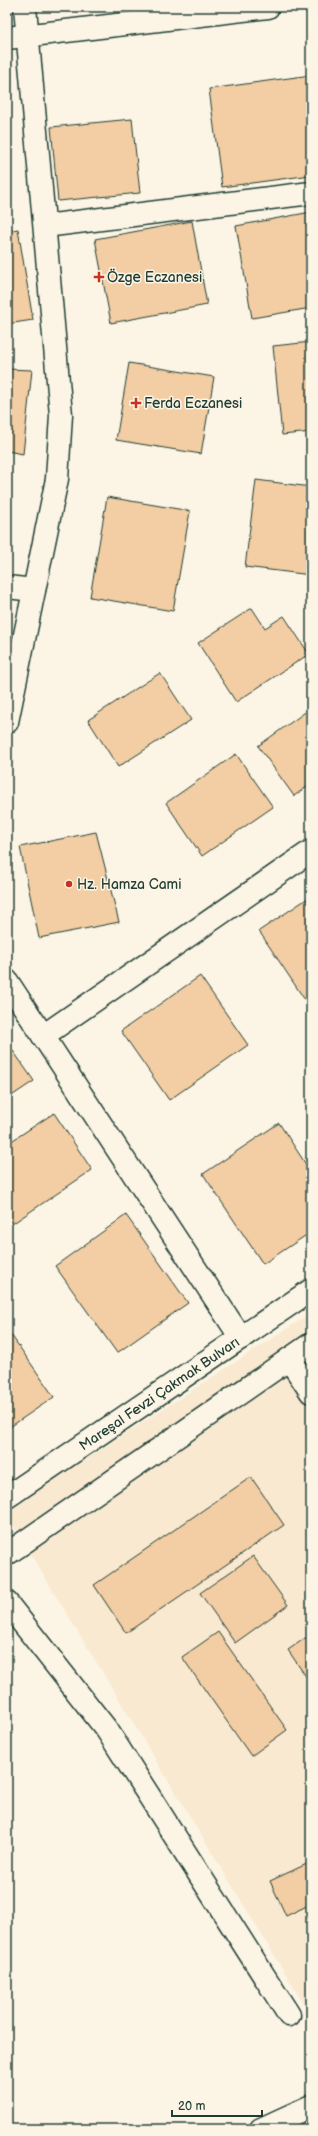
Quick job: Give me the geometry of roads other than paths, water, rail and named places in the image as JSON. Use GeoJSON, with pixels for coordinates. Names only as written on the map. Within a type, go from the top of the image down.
{"type":"FeatureCollection","features":[{"type":"Feature","properties":{"kind":"street"},"geometry":{"type":"LineString","coordinates":[[7,722],[57,479],[61,415],[25,7]]}},
{"type":"Feature","properties":{"kind":"street"},"geometry":{"type":"LineString","coordinates":[[7,38],[268,7]]}},
{"type":"Feature","properties":{"kind":"street"},"geometry":{"type":"LineString","coordinates":[[45,226],[311,193]]}},
{"type":"Feature","properties":{"kind":"street"},"geometry":{"type":"LineString","coordinates":[[7,587],[34,590]]}},
{"type":"Feature","properties":{"kind":"street"},"geometry":{"type":"LineString","coordinates":[[43,1036],[311,851]]}},
{"type":"Feature","properties":{"kind":"street"},"geometry":{"type":"LineString","coordinates":[[7,981],[241,1338]]}},
{"type":"Feature","properties":{"kind":"street","name":"Mareşal Fevzi Çakmak Bulvarı"},"geometry":{"type":"LineString","coordinates":[[7,1497],[311,1290]]}},
{"type":"Feature","properties":{"kind":"street"},"geometry":{"type":"LineString","coordinates":[[7,1554],[311,1344]]}},
{"type":"Feature","properties":{"kind":"street"},"geometry":{"type":"LineString","coordinates":[[289,1359],[311,1392]]}},
{"type":"Feature","properties":{"kind":"street"},"geometry":{"type":"LineString","coordinates":[[7,1603],[107,1730],[289,2015]]}},
{"type":"Feature","properties":{"kind":"street"},"geometry":{"type":"LineString","coordinates":[[261,2129],[311,2106]]}},
{"type":"Feature","properties":{"kind":"place","name":"Özge Eczanesi"},"geometry":{"type":"Point","coordinates":[99,277]}},
{"type":"Feature","properties":{"kind":"place","name":"Ferda Eczanesi"},"geometry":{"type":"Point","coordinates":[136,403]}},
{"type":"Feature","properties":{"kind":"place","name":"Hz. Hamza Cami"},"geometry":{"type":"Point","coordinates":[69,884]}}]}
